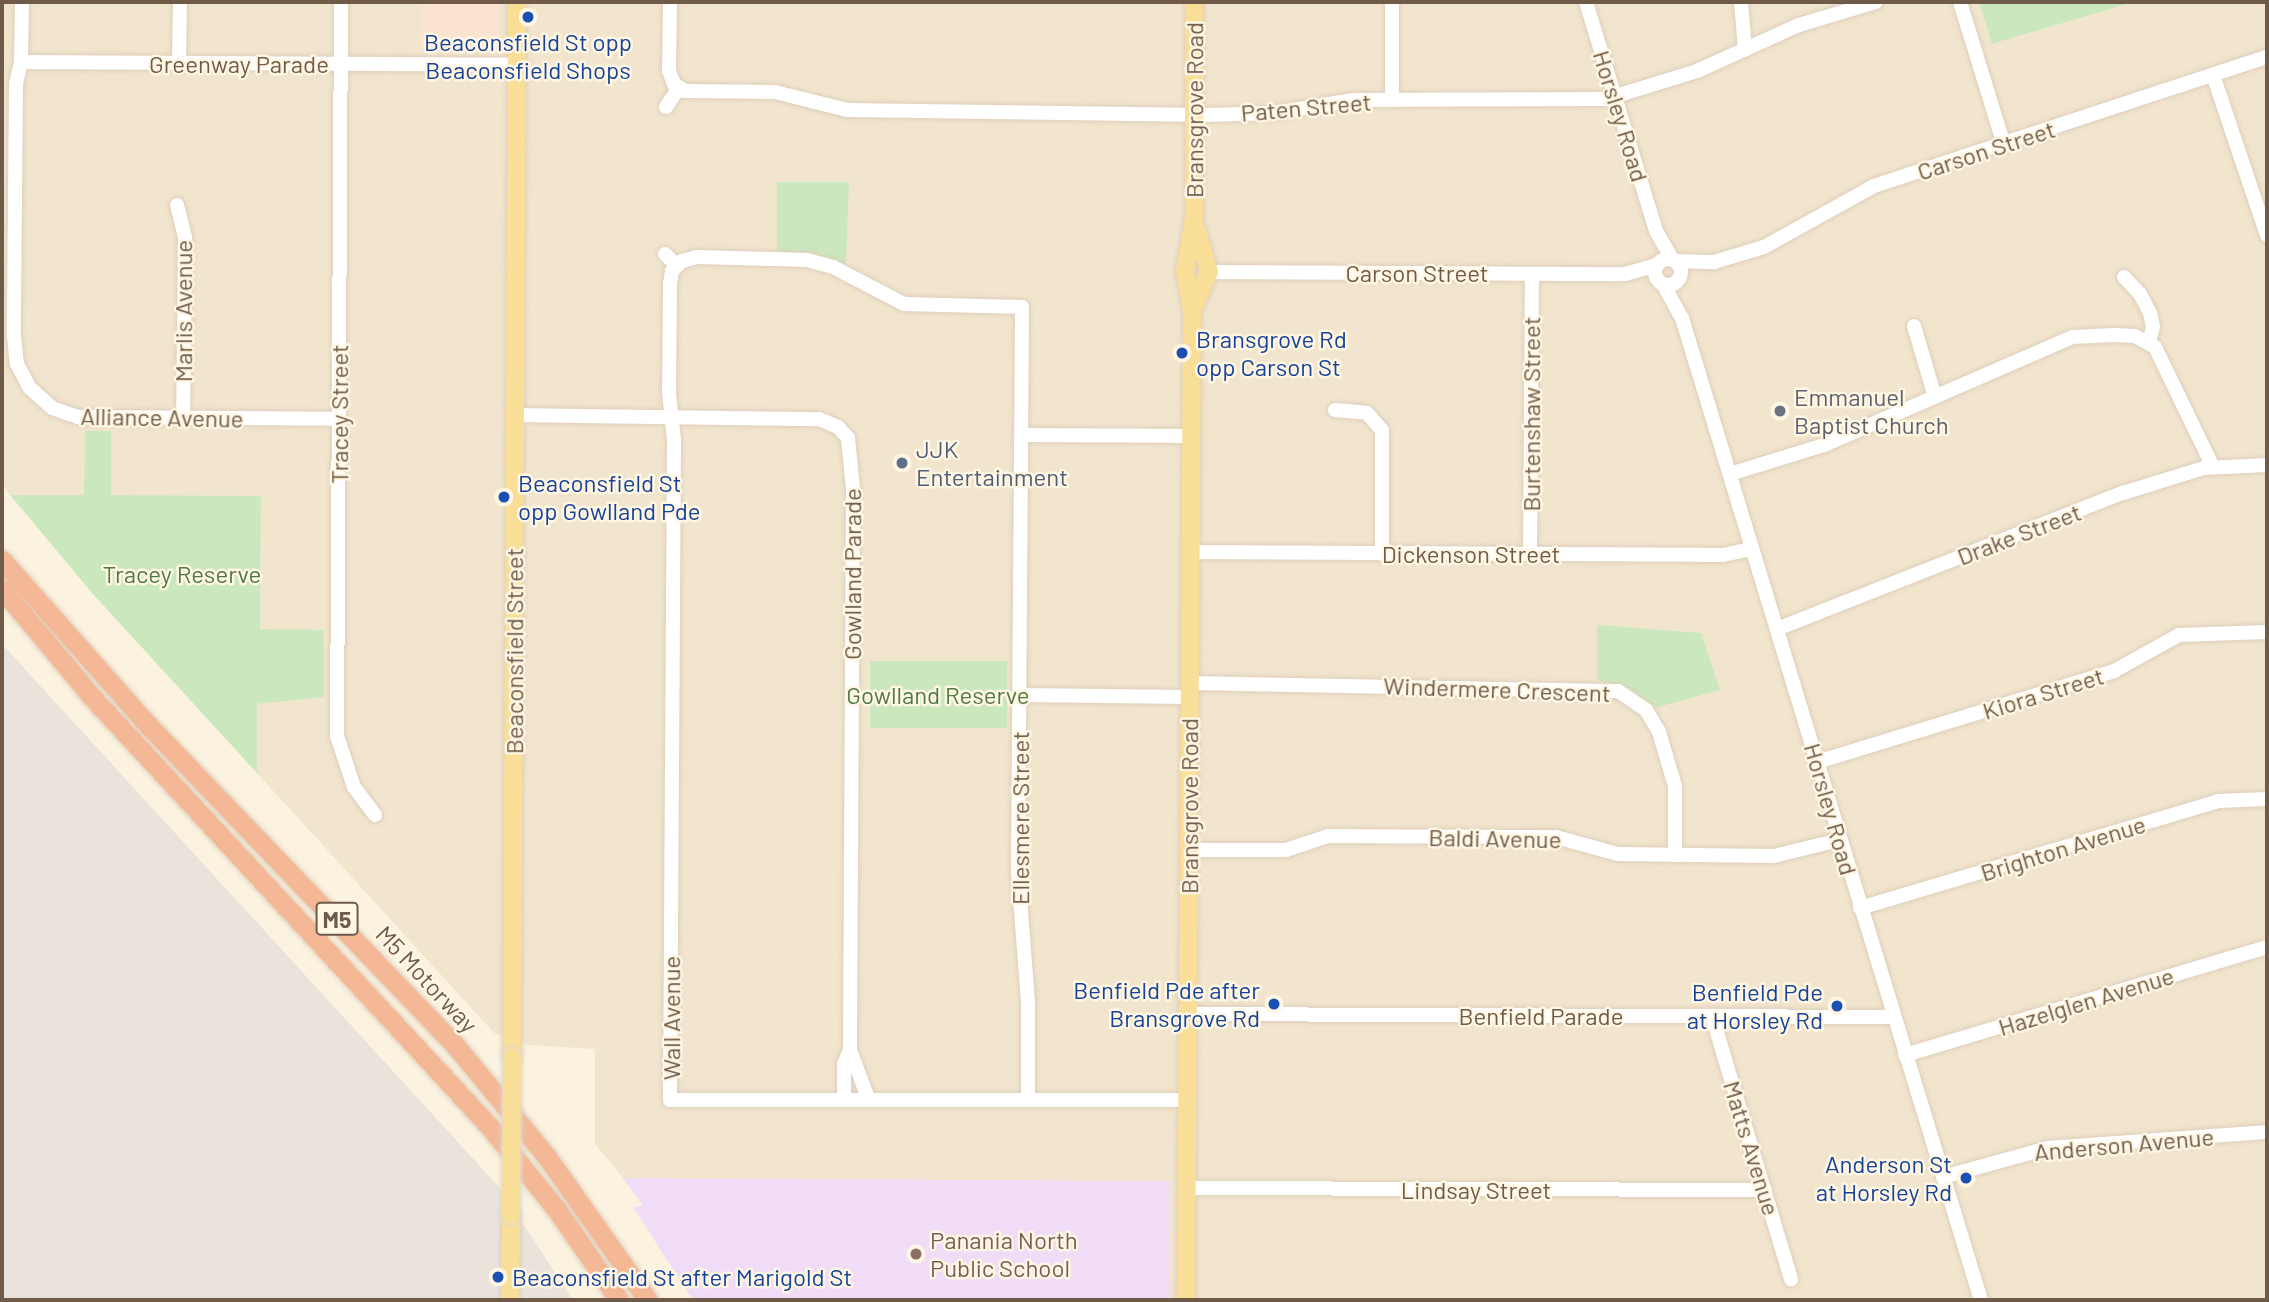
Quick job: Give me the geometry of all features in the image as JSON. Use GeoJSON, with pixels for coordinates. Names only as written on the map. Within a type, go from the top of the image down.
{"type":"FeatureCollection","features":[{"type":"Feature","properties":{"kind":"highway","name":"M5 Motorway"},"geometry":{"type":"LineString","coordinates":[[2,560],[159,736],[455,1045],[547,1157],[648,1300]]}},
{"type":"Feature","properties":{"kind":"highway","name":"M5"},"geometry":{"type":"LineString","coordinates":[[2,589],[91,696],[490,1127],[557,1210],[620,1300]]}},
{"type":"Feature","properties":{"kind":"main road","name":"Beaconsfield Street"},"geometry":{"type":"LineString","coordinates":[[510,1300],[517,2]]}},
{"type":"Feature","properties":{"kind":"main road","name":"Bransgrove Road"},"geometry":{"type":"LineString","coordinates":[[1185,1300],[1192,311],[1186,270],[1194,218],[1194,2]]}},
{"type":"Feature","properties":{"kind":"main road","name":"Bransgrove Road"},"geometry":{"type":"LineString","coordinates":[[1192,311],[1207,273],[1194,218]]}},
{"type":"Feature","properties":{"kind":"main road"},"geometry":{"type":"LineString","coordinates":[[1186,270],[1198,259],[1207,273]]}},
{"type":"Feature","properties":{"kind":"street"},"geometry":{"type":"LineString","coordinates":[[21,62],[22,2]]}},
{"type":"Feature","properties":{"kind":"street"},"geometry":{"type":"LineString","coordinates":[[179,63],[180,2]]}},
{"type":"Feature","properties":{"kind":"street","name":"Tracey Street"},"geometry":{"type":"LineString","coordinates":[[341,2],[337,736],[354,787],[375,815]]}},
{"type":"Feature","properties":{"kind":"street"},"geometry":{"type":"LineString","coordinates":[[666,107],[679,88],[669,71],[670,2]]}},
{"type":"Feature","properties":{"kind":"street"},"geometry":{"type":"LineString","coordinates":[[1392,2],[1392,100]]}},
{"type":"Feature","properties":{"kind":"street","name":"Horsley Road"},"geometry":{"type":"LineString","coordinates":[[1586,2],[1666,262],[1679,279],[1682,318]]}},
{"type":"Feature","properties":{"kind":"street"},"geometry":{"type":"LineString","coordinates":[[1741,2],[1745,50]]}},
{"type":"Feature","properties":{"kind":"street","name":"Paten Street"},"geometry":{"type":"LineString","coordinates":[[679,88],[775,92],[847,110],[1262,114],[1340,102],[1569,102],[1615,97],[1689,74],[1799,25],[1876,2]]}},
{"type":"Feature","properties":{"kind":"street"},"geometry":{"type":"LineString","coordinates":[[1960,2],[2004,145]]}},
{"type":"Feature","properties":{"kind":"street","name":"Carson Street"},"geometry":{"type":"LineString","coordinates":[[1207,273],[1625,274],[1662,283],[1679,279],[1714,262],[1774,243],[1866,189],[2267,57]]}},
{"type":"Feature","properties":{"kind":"street","name":"Greenway Parade"},"geometry":{"type":"LineString","coordinates":[[21,62],[517,65]]}},
{"type":"Feature","properties":{"kind":"street","name":"Alliance Avenue"},"geometry":{"type":"LineString","coordinates":[[21,62],[16,84],[14,337],[23,376],[52,408],[78,417],[338,419]]}},
{"type":"Feature","properties":{"kind":"street"},"geometry":{"type":"LineString","coordinates":[[2213,75],[2267,235]]}},
{"type":"Feature","properties":{"kind":"street","name":"Marlis Avenue"},"geometry":{"type":"LineString","coordinates":[[177,205],[185,238],[183,418]]}},
{"type":"Feature","properties":{"kind":"street"},"geometry":{"type":"LineString","coordinates":[[665,254],[676,265],[670,284],[671,417]]}},
{"type":"Feature","properties":{"kind":"street","name":"Ellesmere Street"},"geometry":{"type":"LineString","coordinates":[[676,265],[697,257],[807,260],[833,267],[904,304],[1022,307],[1018,878],[1028,1002],[1028,1100]]}},
{"type":"Feature","properties":{"kind":"street","name":"Horsley Road"},"geometry":{"type":"LineString","coordinates":[[1666,262],[1662,283],[1682,318],[1981,1300]]}},
{"type":"Feature","properties":{"kind":"street","name":"Carson Street"},"geometry":{"type":"LineString","coordinates":[[1625,274],[1666,262],[1714,262]]}},
{"type":"Feature","properties":{"kind":"street","name":"Burtenshaw Street"},"geometry":{"type":"LineString","coordinates":[[1530,555],[1532,274]]}},
{"type":"Feature","properties":{"kind":"street"},"geometry":{"type":"LineString","coordinates":[[2124,277],[2140,293],[2150,313],[2153,327],[2149,342]]}},
{"type":"Feature","properties":{"kind":"street"},"geometry":{"type":"LineString","coordinates":[[1914,326],[1934,397]]}},
{"type":"Feature","properties":{"kind":"street"},"geometry":{"type":"LineString","coordinates":[[1730,474],[1816,448],[2072,337],[2125,335],[2149,342],[2159,354],[2213,467]]}},
{"type":"Feature","properties":{"kind":"street"},"geometry":{"type":"LineString","coordinates":[[1335,410],[1367,413],[1382,430],[1382,554]]}},
{"type":"Feature","properties":{"kind":"street","name":"Gowlland Parade"},"geometry":{"type":"LineString","coordinates":[[515,415],[819,419],[838,427],[849,442],[850,1050],[867,1098]]}},
{"type":"Feature","properties":{"kind":"street","name":"Wall Avenue"},"geometry":{"type":"LineString","coordinates":[[671,417],[670,1100],[1188,1100]]}},
{"type":"Feature","properties":{"kind":"street"},"geometry":{"type":"LineString","coordinates":[[1022,435],[1191,436]]}},
{"type":"Feature","properties":{"kind":"street","name":"Drake Street"},"geometry":{"type":"LineString","coordinates":[[1777,629],[2123,493],[2213,467],[2267,465]]}},
{"type":"Feature","properties":{"kind":"street","name":"Dickenson Street"},"geometry":{"type":"LineString","coordinates":[[1191,552],[1723,555],[1751,550]]}},
{"type":"Feature","properties":{"kind":"street","name":"Kiora Street"},"geometry":{"type":"LineString","coordinates":[[1817,762],[2115,671],[2179,635],[2267,632]]}},
{"type":"Feature","properties":{"kind":"street","name":"Windermere Crescent"},"geometry":{"type":"LineString","coordinates":[[1020,695],[1190,690],[1618,691],[1646,710],[1659,732],[1675,786],[1675,855]]}},
{"type":"Feature","properties":{"kind":"street","name":"Brighton Avenue"},"geometry":{"type":"LineString","coordinates":[[1860,908],[2210,803],[2267,799]]}},
{"type":"Feature","properties":{"kind":"street","name":"Baldi Avenue"},"geometry":{"type":"LineString","coordinates":[[1190,850],[1286,850],[1328,836],[1542,837],[1575,839],[1618,854],[1786,855],[1839,840]]}},
{"type":"Feature","properties":{"kind":"street","name":"Hazelglen Avenue"},"geometry":{"type":"LineString","coordinates":[[1905,1055],[2267,947]]}},
{"type":"Feature","properties":{"kind":"street","name":"Benfield Parade"},"geometry":{"type":"LineString","coordinates":[[1188,1014],[1893,1017]]}},
{"type":"Feature","properties":{"kind":"street","name":"Matts Avenue"},"geometry":{"type":"LineString","coordinates":[[1712,1017],[1791,1279]]}},
{"type":"Feature","properties":{"kind":"street","name":"Gowlland Parade"},"geometry":{"type":"LineString","coordinates":[[844,1098],[844,1064],[850,1050]]}},
{"type":"Feature","properties":{"kind":"street","name":"Anderson Avenue"},"geometry":{"type":"LineString","coordinates":[[1943,1177],[2048,1148],[2267,1132]]}},
{"type":"Feature","properties":{"kind":"street","name":"Lindsay Street"},"geometry":{"type":"LineString","coordinates":[[1187,1188],[1765,1190]]}},
{"type":"Feature","properties":{"kind":"shaded area"},"geometry":{"type":"Polygon","coordinates":[[[2,2],[1979,2],[1992,44],[2134,2],[2267,2],[2267,1300],[1169,1300],[1169,1181],[623,1178],[595,1144],[595,1049],[530,1045],[494,1033],[257,773],[257,704],[323,697],[260,630],[261,497],[111,495],[111,431],[85,431],[84,495],[10,495],[2,483],[2,2]]]}},
{"type":"Feature","properties":{"kind":"shaded area"},"geometry":{"type":"Polygon","coordinates":[[[421,2],[500,2],[500,42],[495,47],[420,47],[421,2]]]}},
{"type":"Feature","properties":{"kind":"shaded area"},"geometry":{"type":"Polygon","coordinates":[[[2,644],[499,1187],[573,1300],[2,1300],[2,644]]]}},
{"type":"Feature","properties":{"kind":"shaded area","name":"Panania North Public School"},"geometry":{"type":"Polygon","coordinates":[[[623,1178],[1170,1181],[1169,1300],[693,1300],[633,1207],[643,1206],[623,1178]]]}},
{"type":"Feature","properties":{"kind":"green space"},"geometry":{"type":"Polygon","coordinates":[[[1979,2],[2134,2],[1992,44],[1979,2]]]}},
{"type":"Feature","properties":{"kind":"green space"},"geometry":{"type":"Polygon","coordinates":[[[777,182],[849,182],[846,265],[819,255],[777,251],[777,182]]]}},
{"type":"Feature","properties":{"kind":"green space","name":"Tracey Reserve"},"geometry":{"type":"Polygon","coordinates":[[[85,431],[111,431],[111,495],[261,496],[260,629],[324,630],[324,697],[257,704],[257,773],[92,593],[10,495],[84,495],[85,431]]]}},
{"type":"Feature","properties":{"kind":"green space"},"geometry":{"type":"Polygon","coordinates":[[[1597,625],[1701,633],[1720,690],[1655,708],[1628,688],[1597,680],[1597,625]]]}},
{"type":"Feature","properties":{"kind":"green space","name":"Gowlland Reserve"},"geometry":{"type":"Polygon","coordinates":[[[870,661],[1007,661],[1007,728],[870,728],[870,661]]]}},
{"type":"Feature","properties":{"kind":"place","name":"Beaconsfield St opp Beaconsfield Shops"},"geometry":{"type":"Point","coordinates":[528,17]}},
{"type":"Feature","properties":{"kind":"place","name":"Bransgrove Rd opp Carson St"},"geometry":{"type":"Point","coordinates":[1182,353]}},
{"type":"Feature","properties":{"kind":"place","name":"Emmanuel Baptist Church"},"geometry":{"type":"Point","coordinates":[1780,411]}},
{"type":"Feature","properties":{"kind":"place","name":"JJK Entertainment"},"geometry":{"type":"Point","coordinates":[902,463]}},
{"type":"Feature","properties":{"kind":"place","name":"Beaconsfield St opp Gowlland Pde"},"geometry":{"type":"Point","coordinates":[504,497]}},
{"type":"Feature","properties":{"kind":"place","name":"Benfield Pde after Bransgrove Rd"},"geometry":{"type":"Point","coordinates":[1274,1004]}},
{"type":"Feature","properties":{"kind":"place","name":"Benfield Pde at Horsley Rd"},"geometry":{"type":"Point","coordinates":[1837,1006]}},
{"type":"Feature","properties":{"kind":"place","name":"Anderson St at Horsley Rd"},"geometry":{"type":"Point","coordinates":[1966,1178]}},
{"type":"Feature","properties":{"kind":"place","name":"Panania North Public School"},"geometry":{"type":"Point","coordinates":[916,1254]}},
{"type":"Feature","properties":{"kind":"place","name":"Beaconsfield St after Marigold St"},"geometry":{"type":"Point","coordinates":[498,1277]}}]}
